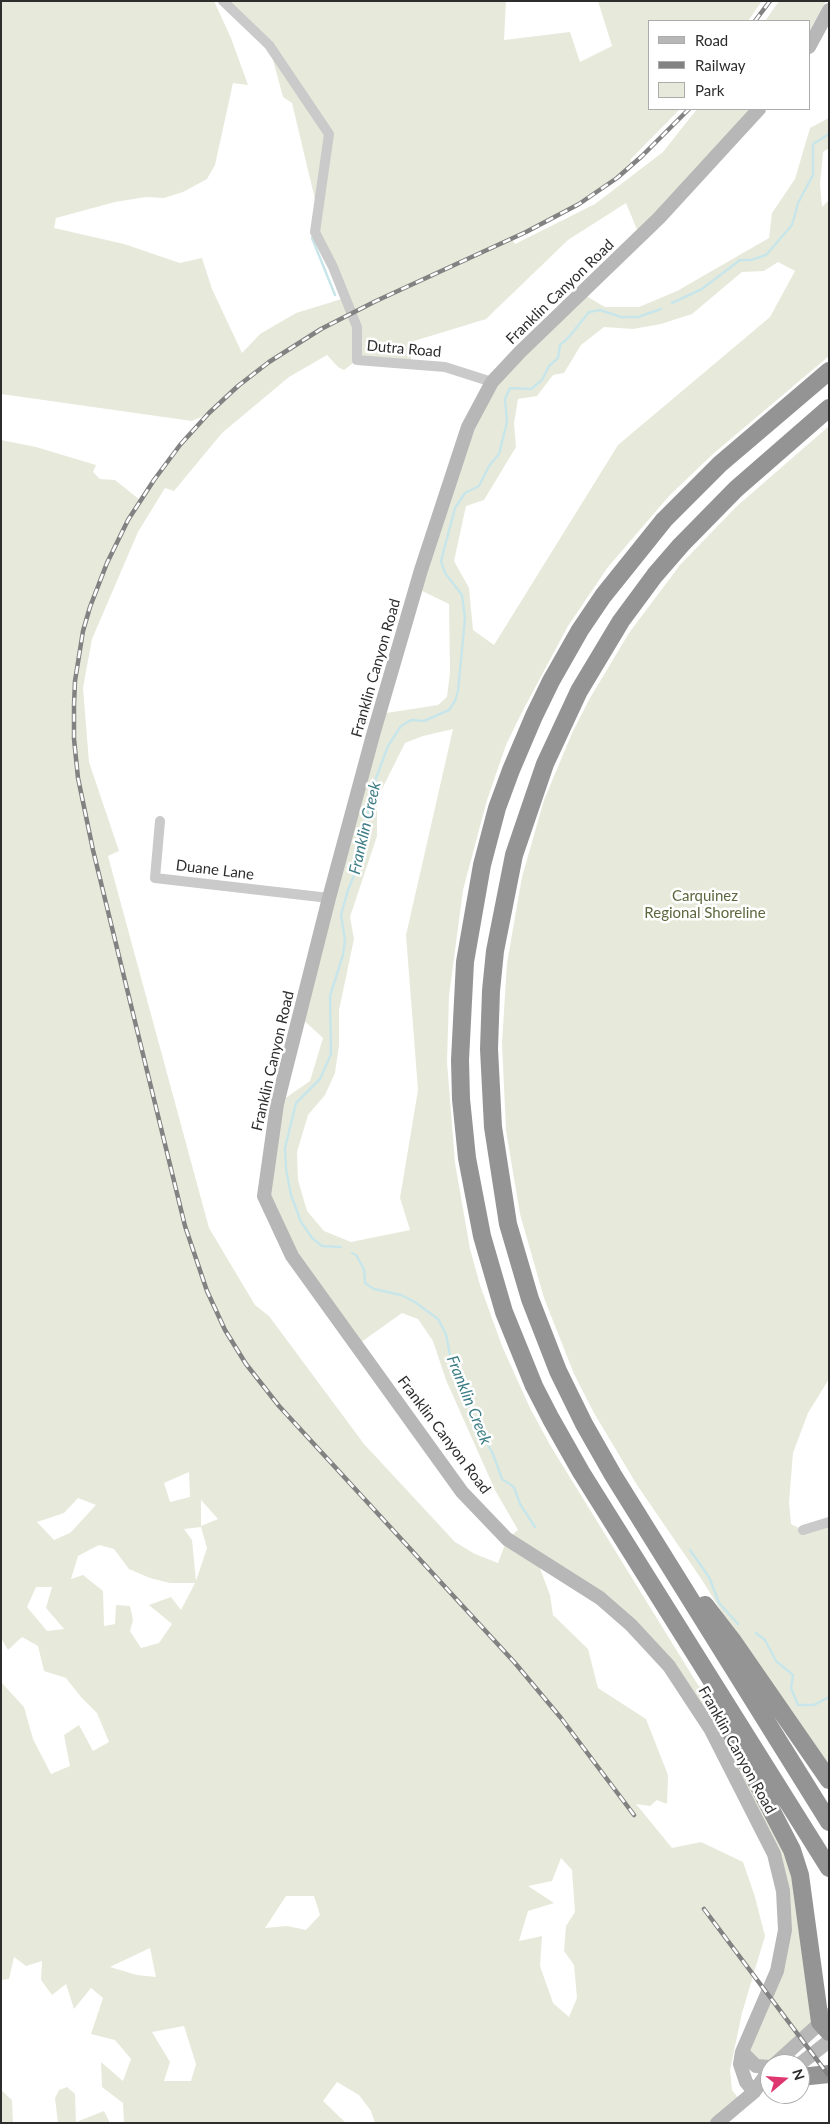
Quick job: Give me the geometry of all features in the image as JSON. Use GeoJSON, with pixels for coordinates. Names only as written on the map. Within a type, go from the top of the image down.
{"type":"FeatureCollection","features":[{"type":"Feature","properties":{"kind":"highway"},"geometry":{"type":"LineString","coordinates":[[829,372],[720,464],[678,506],[620,573],[580,630],[534,716],[504,789],[482,865],[464,962],[460,1031],[462,1119],[475,1207],[498,1293],[518,1348],[551,1419],[581,1472],[829,1868]]}},
{"type":"Feature","properties":{"kind":"highway"},"geometry":{"type":"LineString","coordinates":[[829,408],[736,489],[694,530],[643,590],[606,643],[568,711],[537,782],[514,855],[498,933],[490,1010],[489,1089],[498,1166],[511,1233],[530,1299],[558,1371],[588,1432],[643,1525],[829,1822]]}},
{"type":"Feature","properties":{"kind":"highway"},"geometry":{"type":"LineString","coordinates":[[643,1525],[732,1640],[829,1780]]}},
{"type":"Feature","properties":{"kind":"highway"},"geometry":{"type":"LineString","coordinates":[[675,1622],[792,1850],[800,1875],[826,2023]]}},
{"type":"Feature","properties":{"kind":"highway"},"geometry":{"type":"LineString","coordinates":[[810,2075],[829,2074]]}},
{"type":"Feature","properties":{"kind":"street","name":"Dutra Road"},"geometry":{"type":"LineString","coordinates":[[223,1],[269,45],[329,134],[316,232],[333,267],[357,327],[357,360],[445,367],[492,382]]}},
{"type":"Feature","properties":{"kind":"street"},"geometry":{"type":"LineString","coordinates":[[810,45],[829,10]]}},
{"type":"Feature","properties":{"kind":"street","name":"Franklin Canyon Road"},"geometry":{"type":"LineString","coordinates":[[754,2092],[742,2072],[740,2064],[742,2052],[777,1972],[785,1930],[783,1892],[774,1854],[710,1730],[669,1666],[632,1625],[600,1598],[507,1539],[462,1492],[292,1256],[264,1196],[277,1104],[329,898],[373,734],[424,562],[468,428],[492,382],[520,352],[659,218],[758,110]]}},
{"type":"Feature","properties":{"kind":"street","name":"Duane Lane"},"geometry":{"type":"LineString","coordinates":[[160,821],[155,878],[329,898]]}},
{"type":"Feature","properties":{"kind":"street"},"geometry":{"type":"LineString","coordinates":[[803,1530],[829,1522]]}},
{"type":"Feature","properties":{"kind":"street"},"geometry":{"type":"LineString","coordinates":[[787,2054],[826,2023]]}},
{"type":"Feature","properties":{"kind":"street"},"geometry":{"type":"LineString","coordinates":[[810,2056],[829,2041]]}},
{"type":"Feature","properties":{"kind":"street"},"geometry":{"type":"LineString","coordinates":[[742,2052],[756,2066],[760,2067]]}},
{"type":"Feature","properties":{"kind":"street"},"geometry":{"type":"LineString","coordinates":[[754,2092],[760,2083]]}},
{"type":"Feature","properties":{"kind":"street"},"geometry":{"type":"LineString","coordinates":[[717,2123],[754,2092],[760,2089]]}},
{"type":"Feature","properties":{"kind":"green space"},"geometry":{"type":"Polygon","coordinates":[[[1,1],[214,1],[231,38],[248,85],[233,83],[215,165],[207,179],[183,192],[164,198],[146,197],[115,202],[56,218],[54,228],[124,244],[180,263],[202,258],[212,289],[242,353],[260,334],[296,313],[345,298],[315,232],[318,212],[292,103],[283,97],[269,45],[223,1],[506,1],[504,40],[570,32],[580,62],[612,46],[598,1],[762,1],[749,20],[648,20],[648,110],[679,110],[630,160],[634,164],[617,178],[566,211],[512,239],[515,244],[595,204],[663,152],[696,110],[750,110],[638,232],[626,203],[568,240],[486,319],[414,341],[410,364],[357,360],[344,370],[338,367],[327,355],[289,377],[222,433],[174,491],[165,488],[138,532],[92,639],[83,688],[89,762],[119,851],[108,856],[209,1228],[255,1305],[269,1316],[364,1444],[455,1542],[475,1554],[498,1563],[507,1539],[518,1530],[495,1490],[446,1380],[433,1341],[418,1319],[402,1313],[357,1345],[335,1315],[264,1196],[277,1104],[310,1081],[323,1038],[299,1016],[380,714],[438,705],[447,697],[450,672],[449,604],[416,588],[492,382],[581,293],[605,307],[639,307],[677,291],[769,238],[772,213],[795,179],[810,128],[829,118],[829,148],[823,152],[820,184],[822,207],[829,200],[829,356],[713,454],[669,496],[608,567],[568,626],[506,745],[487,800],[463,890],[449,996],[447,1062],[455,1163],[470,1249],[480,1285],[502,1346],[530,1408],[550,1445],[698,1685],[712,1696],[792,1850],[820,2022],[784,2054],[760,2054],[760,2062],[742,2052],[785,1930],[774,1854],[711,1730],[631,1625],[536,1558],[550,1595],[553,1615],[588,1649],[598,1688],[646,1719],[668,1775],[667,1804],[657,1800],[650,1806],[636,1804],[672,1848],[701,1842],[743,1862],[755,1897],[765,1936],[742,2013],[730,2070],[732,2090],[742,2103],[717,2123],[375,2123],[371,2111],[359,2095],[337,2082],[323,2101],[346,2123],[124,2123],[123,2103],[102,2087],[101,2062],[123,2081],[131,2059],[115,2040],[91,2034],[103,1998],[91,1988],[74,2009],[66,1984],[52,1995],[41,1980],[42,1961],[26,1966],[14,1957],[9,1979],[1,1980],[1,1682],[24,1707],[33,1739],[51,1774],[70,1766],[64,1735],[79,1725],[93,1751],[109,1742],[97,1713],[66,1678],[44,1671],[38,1646],[22,1637],[8,1650],[1,1638],[1,440],[36,447],[96,465],[93,472],[100,479],[115,480],[140,500],[167,461],[208,414],[192,421],[1,394],[1,1]],[[778,262],[764,271],[742,272],[692,314],[661,324],[633,329],[604,327],[581,345],[564,373],[553,375],[537,396],[518,399],[514,423],[516,447],[484,500],[466,506],[454,561],[469,588],[473,630],[494,645],[618,445],[770,317],[795,271],[778,262]],[[453,729],[423,736],[405,743],[377,799],[377,836],[350,917],[354,939],[339,1010],[339,1045],[335,1073],[325,1095],[308,1115],[297,1152],[298,1180],[307,1211],[324,1231],[351,1242],[410,1230],[400,1198],[418,1090],[406,935],[453,729]],[[189,1472],[164,1483],[170,1502],[190,1497],[189,1472]],[[78,1498],[64,1513],[37,1522],[54,1540],[70,1533],[96,1505],[78,1498]],[[201,1500],[201,1526],[218,1519],[201,1500]],[[201,1527],[184,1529],[192,1540],[196,1581],[207,1548],[201,1527]],[[99,1545],[78,1556],[71,1579],[83,1575],[103,1591],[104,1626],[115,1624],[116,1605],[130,1606],[133,1620],[130,1631],[141,1648],[159,1643],[172,1624],[149,1605],[171,1597],[181,1610],[195,1583],[170,1583],[150,1578],[129,1569],[114,1549],[99,1545]],[[36,1587],[27,1607],[47,1631],[64,1629],[46,1608],[52,1587],[36,1587]],[[561,1858],[552,1881],[528,1886],[554,1903],[528,1911],[519,1941],[542,1936],[540,1966],[553,2003],[569,2017],[577,1998],[574,1965],[564,1951],[566,1926],[575,1912],[572,1870],[561,1858]],[[286,1896],[265,1928],[287,1926],[306,1930],[320,1915],[314,1896],[286,1896]],[[150,1948],[110,1967],[137,1975],[156,1977],[150,1948]],[[184,2026],[152,2032],[170,2062],[164,2081],[191,2081],[196,2064],[184,2026]]]}},
{"type":"Feature","properties":{"kind":"green space"},"geometry":{"type":"Polygon","coordinates":[[[779,1],[826,1],[810,30],[810,20],[766,20],[779,1]]]}},
{"type":"Feature","properties":{"kind":"green space","name":"Carquinez Regional Shoreline"},"geometry":{"type":"Polygon","coordinates":[[[829,426],[829,1379],[808,1413],[793,1453],[789,1502],[791,1524],[803,1530],[829,1522],[829,1771],[637,1485],[594,1413],[574,1374],[544,1298],[520,1214],[506,1130],[502,1043],[507,963],[522,877],[544,800],[573,731],[590,698],[629,633],[680,565],[736,507],[829,426]]]}},
{"type":"Feature","properties":{"kind":"green space"},"geometry":{"type":"Polygon","coordinates":[[[67,2087],[75,2094],[76,2122],[104,2111],[110,2123],[58,2123],[55,2098],[59,2090],[67,2087]]]}},
{"type":"Feature","properties":{"kind":"green space"},"geometry":{"type":"Polygon","coordinates":[[[1,2090],[12,2100],[13,2123],[1,2123],[1,2090]]]}},
{"type":"Feature","properties":{"kind":"waterway","name":"Franklin Creek"},"geometry":{"type":"LineString","coordinates":[[672,303],[702,289],[740,260],[751,260],[766,255],[792,225],[798,203],[813,175],[813,144],[829,134]]}},
{"type":"Feature","properties":{"kind":"waterway"},"geometry":{"type":"LineString","coordinates":[[312,238],[335,295]]}},
{"type":"Feature","properties":{"kind":"waterway","name":"Franklin Creek"},"geometry":{"type":"LineString","coordinates":[[341,1247],[322,1246],[312,1238],[301,1222],[291,1195],[286,1169],[285,1148],[296,1103],[320,1079],[331,1054],[330,996],[343,955],[345,940],[341,915],[348,890],[364,851],[369,797],[388,746],[401,726],[411,720],[424,721],[449,710],[455,701],[458,691],[465,618],[462,595],[445,573],[441,561],[455,508],[465,493],[479,486],[489,466],[499,454],[507,422],[505,399],[510,388],[531,389],[542,380],[549,366],[558,358],[560,345],[589,312],[600,310],[621,317],[638,317],[661,309]]}},
{"type":"Feature","properties":{"kind":"waterway","name":"Franklin Creek"},"geometry":{"type":"LineString","coordinates":[[352,1253],[356,1255],[364,1269],[365,1283],[374,1289],[401,1295],[415,1302],[438,1319],[446,1334],[452,1366],[479,1429],[493,1454],[502,1479],[514,1487],[520,1504],[535,1527]]}},
{"type":"Feature","properties":{"kind":"waterway","name":"Franklin Creek"},"geometry":{"type":"LineString","coordinates":[[690,1550],[709,1577],[719,1603],[738,1624]]}},
{"type":"Feature","properties":{"kind":"waterway","name":"Franklin Creek"},"geometry":{"type":"LineString","coordinates":[[756,1633],[765,1640],[776,1661],[793,1675],[791,1688],[798,1705],[814,1705],[829,1697]]}},
{"type":"Feature","properties":{"kind":"railway"},"geometry":{"type":"LineString","coordinates":[[756,20],[770,1]]}},
{"type":"Feature","properties":{"kind":"railway"},"geometry":{"type":"LineString","coordinates":[[634,1815],[561,1718],[515,1663],[279,1406],[246,1364],[225,1330],[207,1291],[185,1226],[93,850],[78,778],[74,739],[74,705],[75,681],[83,631],[107,563],[128,520],[154,480],[180,445],[209,413],[238,386],[269,362],[321,329],[376,301],[526,232],[579,204],[617,178],[688,110]]}},
{"type":"Feature","properties":{"kind":"railway"},"geometry":{"type":"LineString","coordinates":[[704,1909],[829,2076]]}}]}
